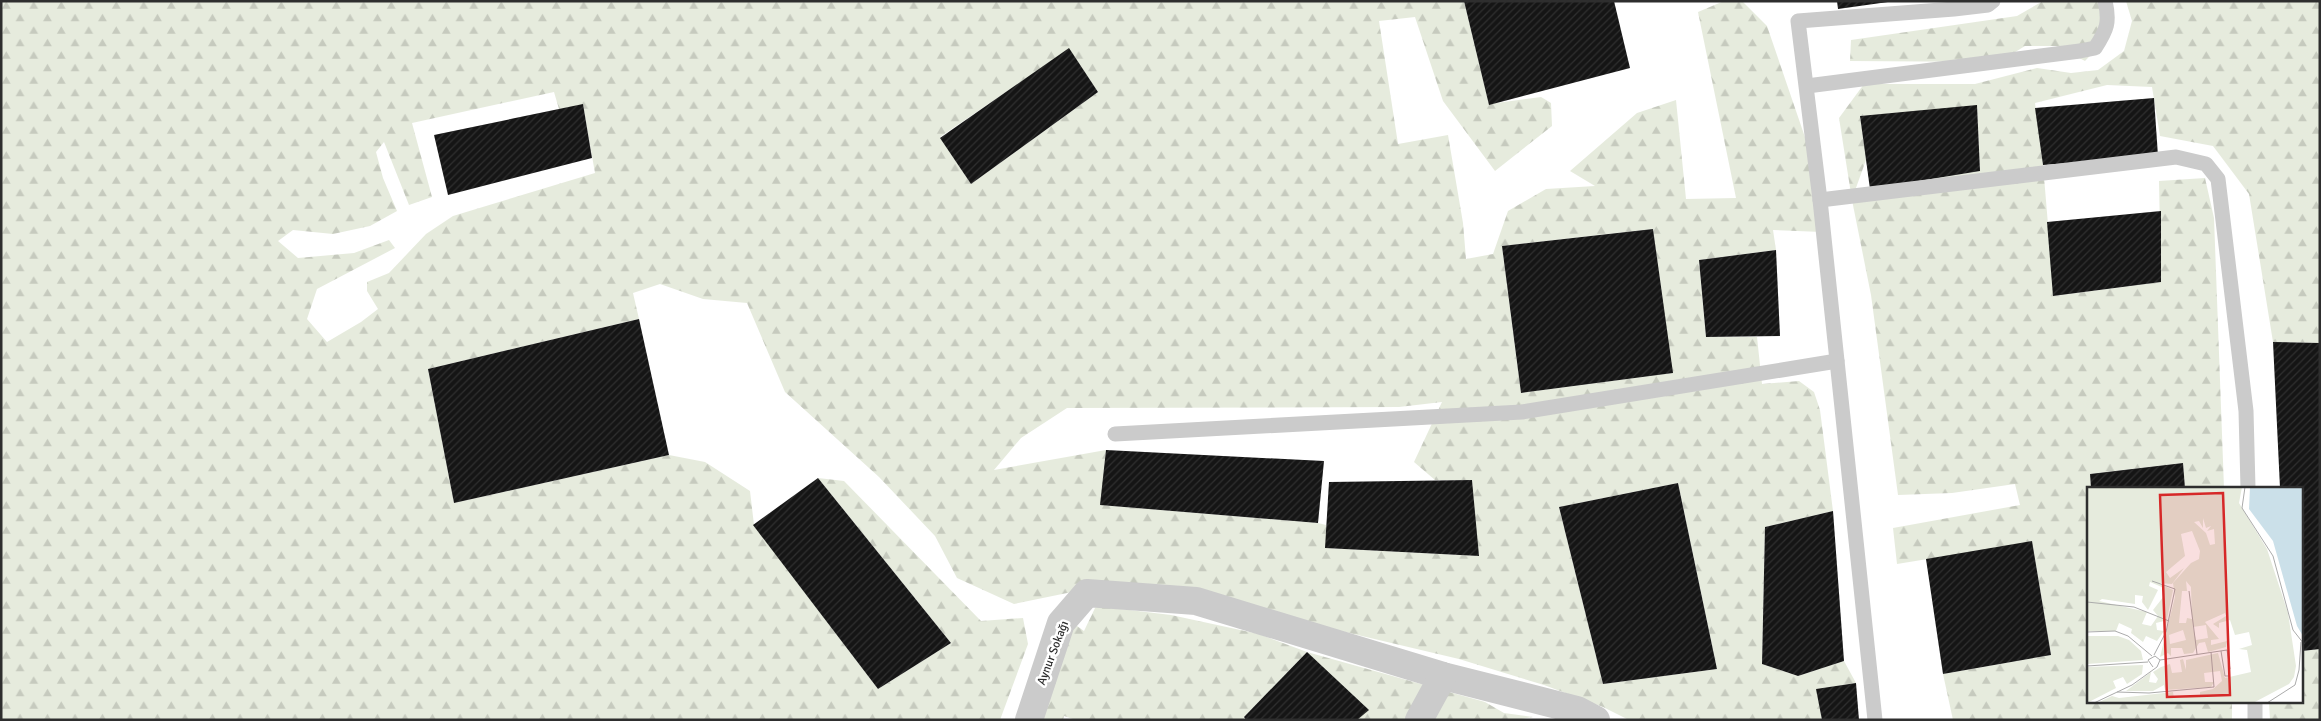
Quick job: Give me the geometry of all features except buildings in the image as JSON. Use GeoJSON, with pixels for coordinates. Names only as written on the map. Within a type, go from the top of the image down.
{"type":"FeatureCollection","features":[{"type":"Feature","properties":{"kind":"street","name":"Aynur Sokağı"},"geometry":{"type":"LineString","coordinates":[[1029,720],[1062,623],[1087,593],[1196,601],[1443,676]]}},
{"type":"Feature","properties":{"kind":"street"},"geometry":{"type":"LineString","coordinates":[[1419,720],[1443,676],[1576,710],[1596,720]]}},
{"type":"Feature","properties":{"kind":"lane"},"geometry":{"type":"LineString","coordinates":[[1875,720],[1820,200],[1798,21],[1954,9],[1988,5],[1993,1]]}},
{"type":"Feature","properties":{"kind":"lane"},"geometry":{"type":"LineString","coordinates":[[1807,86],[2095,48],[2102,37],[2109,18],[2105,1]]}},
{"type":"Feature","properties":{"kind":"lane"},"geometry":{"type":"LineString","coordinates":[[1820,200],[2176,158],[2206,164],[2218,178],[2246,411],[2248,487]]}},
{"type":"Feature","properties":{"kind":"lane"},"geometry":{"type":"LineString","coordinates":[[1116,434],[1522,412],[1837,362]]}},
{"type":"Feature","properties":{"kind":"lane"},"geometry":{"type":"LineString","coordinates":[[2255,704],[2255,720]]}},
{"type":"Feature","properties":{"kind":"green space"},"geometry":{"type":"Polygon","coordinates":[[[1,1],[1464,1],[1489,104],[1541,97],[1551,103],[1552,126],[1495,171],[1443,101],[1415,17],[1379,21],[1398,144],[1448,135],[1463,223],[1466,259],[1493,254],[1508,211],[1546,189],[1595,186],[1570,171],[1637,113],[1676,100],[1686,199],[1736,198],[1698,12],[1724,1],[1742,1],[1767,26],[1809,149],[1822,232],[1773,230],[1776,250],[1699,260],[1706,337],[1757,337],[1762,384],[1799,381],[1814,392],[1820,410],[1833,511],[1765,527],[1762,664],[1798,676],[1844,661],[1856,683],[1817,689],[1822,720],[1629,720],[1603,707],[1544,685],[1459,659],[1172,591],[1072,592],[1014,604],[957,578],[935,536],[879,477],[785,392],[747,303],[703,299],[660,284],[633,293],[639,319],[428,369],[454,503],[669,455],[705,462],[750,491],[754,525],[878,689],[951,643],[818,478],[844,481],[981,621],[1023,618],[1028,644],[1000,720],[1,720],[1,1]],[[1069,49],[940,137],[971,184],[1098,92],[1069,49]],[[554,92],[412,123],[432,197],[409,205],[384,142],[376,152],[383,178],[397,211],[370,226],[333,234],[293,230],[278,241],[298,258],[354,253],[389,240],[395,248],[317,289],[307,319],[327,342],[361,322],[378,309],[367,291],[367,282],[389,273],[426,234],[453,216],[595,173],[583,105],[559,109],[554,92]],[[1653,229],[1502,246],[1521,393],[1672,373],[1653,229]],[[1442,402],[1399,407],[1067,408],[1021,438],[994,470],[1106,450],[1101,505],[1318,523],[1326,525],[1326,548],[1478,556],[1472,480],[1435,480],[1414,462],[1442,402]],[[1678,483],[1559,507],[1603,684],[1717,669],[1678,483]]]}},
{"type":"Feature","properties":{"kind":"green space"},"geometry":{"type":"Polygon","coordinates":[[[2043,1],[2106,1],[2109,36],[2085,61],[2056,46],[2025,46],[1999,62],[1850,61],[1851,40],[2017,16],[2043,1]]]}},
{"type":"Feature","properties":{"kind":"green space"},"geometry":{"type":"Polygon","coordinates":[[[2126,1],[2320,1],[2320,343],[2273,342],[2249,194],[2213,146],[2160,136],[2152,87],[2107,85],[2035,103],[2043,165],[2054,296],[2161,282],[2159,181],[2205,178],[2214,218],[2224,487],[2185,487],[2183,463],[2090,474],[2091,487],[2087,487],[2087,704],[2232,704],[2232,720],[1953,720],[1943,674],[2051,655],[2032,542],[1897,564],[1893,528],[2020,505],[2015,484],[1952,493],[1898,495],[1871,295],[1852,200],[1839,118],[1864,84],[1975,84],[2037,68],[2071,73],[2098,70],[2124,51],[2132,21],[2126,1]],[[1977,106],[1860,116],[1866,160],[1852,199],[1870,189],[1980,171],[1977,106]]]}},
{"type":"Feature","properties":{"kind":"green space"},"geometry":{"type":"Polygon","coordinates":[[[1096,606],[1171,615],[1259,634],[1307,652],[1244,717],[1246,720],[1076,720],[1064,716],[1063,720],[1033,720],[1066,618],[1084,631],[1096,606]]]}},
{"type":"Feature","properties":{"kind":"green space"},"geometry":{"type":"Polygon","coordinates":[[[2320,649],[2320,720],[2270,720],[2269,704],[2304,704],[2304,651],[2320,649]]]}},
{"type":"Feature","properties":{"kind":"green space"},"geometry":{"type":"Polygon","coordinates":[[[1307,652],[1485,702],[1504,713],[1533,717],[1516,720],[1357,720],[1307,652]]]}}]}
